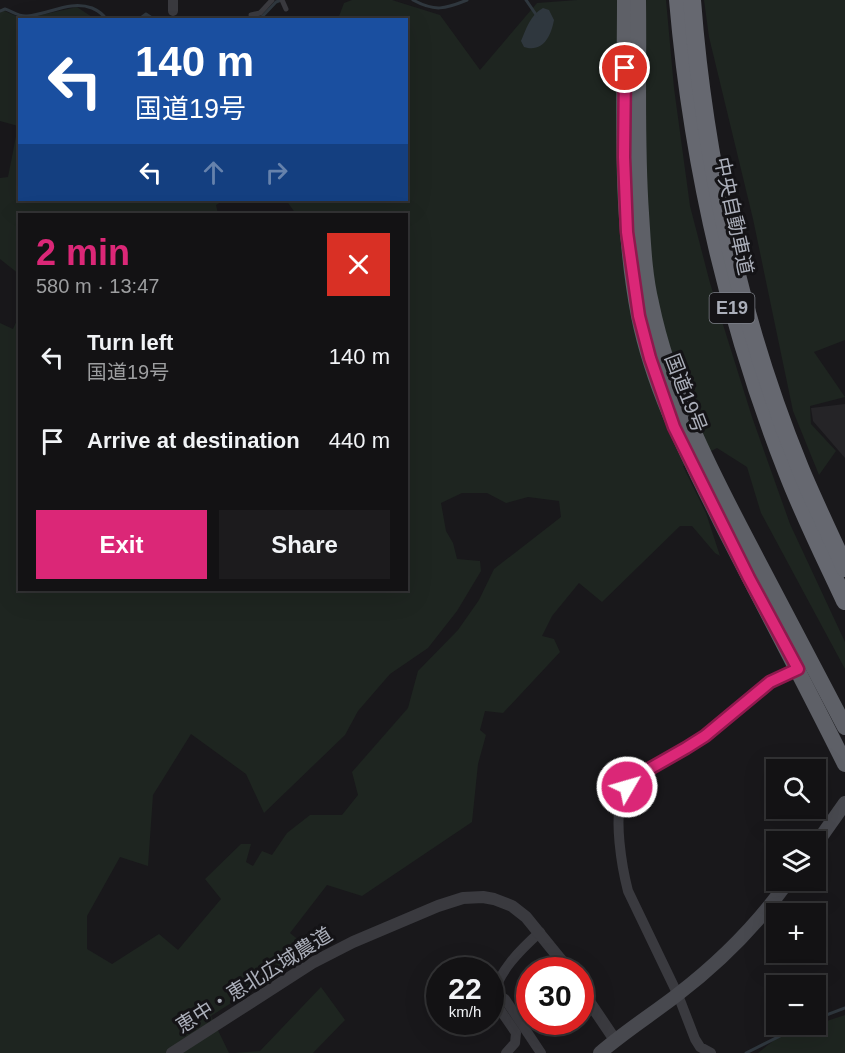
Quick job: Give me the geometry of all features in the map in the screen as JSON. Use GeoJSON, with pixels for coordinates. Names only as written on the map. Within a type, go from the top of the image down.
{"type":"FeatureCollection","features":[{"type":"Feature","properties":{"kind":"highway","name":"国道19号"},"geometry":{"type":"LineString","coordinates":[[625,0],[624,157],[627,232],[642,327],[650,358],[674,427],[845,764]]}},
{"type":"Feature","properties":{"kind":"highway","name":"国道19号"},"geometry":{"type":"LineString","coordinates":[[638,0],[637,142],[640,205],[643,253],[650,302],[658,335],[672,379],[700,448],[845,727]]}},
{"type":"Feature","properties":{"kind":"highway","name":"中央自動車道"},"geometry":{"type":"LineString","coordinates":[[678,0],[683,55],[698,155],[727,291],[764,411],[788,474],[845,601]]}},
{"type":"Feature","properties":{"kind":"highway","name":"中央自動車道"},"geometry":{"type":"LineString","coordinates":[[692,0],[696,52],[723,216],[759,352],[800,468],[845,568]]}},
{"type":"Feature","properties":{"kind":"main road"},"geometry":{"type":"LineString","coordinates":[[825,831],[845,803]]}},
{"type":"Feature","properties":{"kind":"main road"},"geometry":{"type":"LineString","coordinates":[[600,1053],[678,994],[738,942],[781,891]]}},
{"type":"Feature","properties":{"kind":"street"},"geometry":{"type":"LineString","coordinates":[[711,1053],[700,1047],[695,1039],[678,994],[628,891],[619,825],[620,802],[627,787],[644,772],[696,742],[770,682],[798,669]]}},
{"type":"Feature","properties":{"kind":"street","name":"恵中・恵北広域農道"},"geometry":{"type":"LineString","coordinates":[[172,1053],[312,963],[352,942],[453,901],[483,897],[504,902],[519,910],[559,957]]}},
{"type":"Feature","properties":{"kind":"street"},"geometry":{"type":"LineString","coordinates":[[504,970],[540,932]]}},
{"type":"Feature","properties":{"kind":"street"},"geometry":{"type":"LineString","coordinates":[[504,998],[541,1053]]}},
{"type":"Feature","properties":{"kind":"street"},"geometry":{"type":"LineString","coordinates":[[594,1009],[615,1040]]}},
{"type":"Feature","properties":{"kind":"street"},"geometry":{"type":"LineString","coordinates":[[504,1016],[516,1033],[515,1043],[506,1053]]}},
{"type":"Feature","properties":{"kind":"lane"},"geometry":{"type":"LineString","coordinates":[[251,15],[260,13],[272,0]]}},
{"type":"Feature","properties":{"kind":"lane"},"geometry":{"type":"LineString","coordinates":[[282,0],[286,9]]}},
{"type":"Feature","properties":{"kind":"shaded area"},"geometry":{"type":"Polygon","coordinates":[[[352,0],[392,0],[440,15],[480,70],[537,3],[577,0],[666,0],[674,88],[690,206],[710,283],[752,417],[790,524],[845,642],[845,669],[761,513],[747,467],[717,448],[683,466],[706,513],[720,556],[692,526],[680,526],[602,602],[579,583],[552,616],[542,636],[554,639],[560,652],[503,713],[485,711],[480,730],[486,735],[478,764],[472,822],[362,896],[327,885],[290,933],[312,951],[211,1016],[229,1053],[0,1053],[0,323],[13,329],[18,318],[18,591],[408,591],[408,213],[295,213],[287,201],[408,201],[408,18],[338,18],[344,3],[352,0]],[[462,493],[441,503],[446,531],[453,543],[457,559],[480,561],[481,571],[457,611],[428,648],[390,674],[358,711],[345,735],[264,813],[246,774],[191,734],[153,795],[148,866],[120,857],[87,916],[87,949],[112,964],[159,934],[178,950],[221,899],[205,879],[241,844],[251,844],[246,862],[253,866],[262,851],[272,855],[287,833],[310,815],[342,815],[358,795],[352,772],[408,708],[418,671],[458,630],[479,600],[494,569],[561,517],[559,501],[528,497],[506,503],[487,493],[462,493]]]}},
{"type":"Feature","properties":{"kind":"shaded area"},"geometry":{"type":"Polygon","coordinates":[[[704,0],[845,0],[845,340],[814,352],[845,397],[810,406],[811,424],[836,451],[819,475],[793,411],[753,219],[709,37],[704,0]]]}},
{"type":"Feature","properties":{"kind":"shaded area"},"geometry":{"type":"Polygon","coordinates":[[[77,7],[94,18],[28,18],[77,7]]]}},
{"type":"Feature","properties":{"kind":"shaded area"},"geometry":{"type":"Polygon","coordinates":[[[543,8],[549,10],[554,20],[551,32],[545,42],[536,48],[524,47],[521,41],[527,27],[535,14],[543,8]]]}},
{"type":"Feature","properties":{"kind":"shaded area"},"geometry":{"type":"Polygon","coordinates":[[[0,9],[21,18],[18,18],[18,126],[0,121],[0,9]]]}},
{"type":"Feature","properties":{"kind":"shaded area"},"geometry":{"type":"Polygon","coordinates":[[[18,126],[18,201],[222,201],[216,205],[218,213],[18,213],[18,273],[0,259],[0,178],[8,177],[18,126]]]}},
{"type":"Feature","properties":{"kind":"shaded area"},"geometry":{"type":"Polygon","coordinates":[[[845,404],[845,458],[813,421],[811,408],[845,404]]]}},
{"type":"Feature","properties":{"kind":"shaded area"},"geometry":{"type":"Polygon","coordinates":[[[321,987],[345,1020],[313,1053],[234,1053],[260,1051],[321,987]]]}},
{"type":"Feature","properties":{"kind":"shaded area"},"geometry":{"type":"Polygon","coordinates":[[[845,1015],[845,1053],[758,1053],[778,1037],[784,1035],[826,1035],[826,1021],[845,1015]]]}},
{"type":"Feature","properties":{"kind":"waterway"},"geometry":{"type":"LineString","coordinates":[[261,18],[276,2],[281,0]]}},
{"type":"Feature","properties":{"kind":"waterway"},"geometry":{"type":"LineString","coordinates":[[413,0],[434,8],[467,0]]}},
{"type":"Feature","properties":{"kind":"waterway"},"geometry":{"type":"LineString","coordinates":[[526,0],[537,16]]}},
{"type":"Feature","properties":{"kind":"waterway"},"geometry":{"type":"LineString","coordinates":[[0,11],[5,9],[27,16],[68,6],[84,6],[97,10],[105,18]]}},
{"type":"Feature","properties":{"kind":"waterway"},"geometry":{"type":"LineString","coordinates":[[141,18],[146,14],[152,18]]}},
{"type":"Feature","properties":{"kind":"waterway"},"geometry":{"type":"LineString","coordinates":[[826,1015],[845,1008]]}},
{"type":"Feature","properties":{"kind":"waterway"},"geometry":{"type":"LineString","coordinates":[[746,1053],[782,1035]]}},
{"type":"Feature","properties":{"kind":"route"},"geometry":{"type":"LineString","coordinates":[[625,68],[624,157],[627,232],[639,316],[650,358],[674,427],[749,578],[798,669],[770,682],[705,736],[644,772],[627,787]]}}]}
